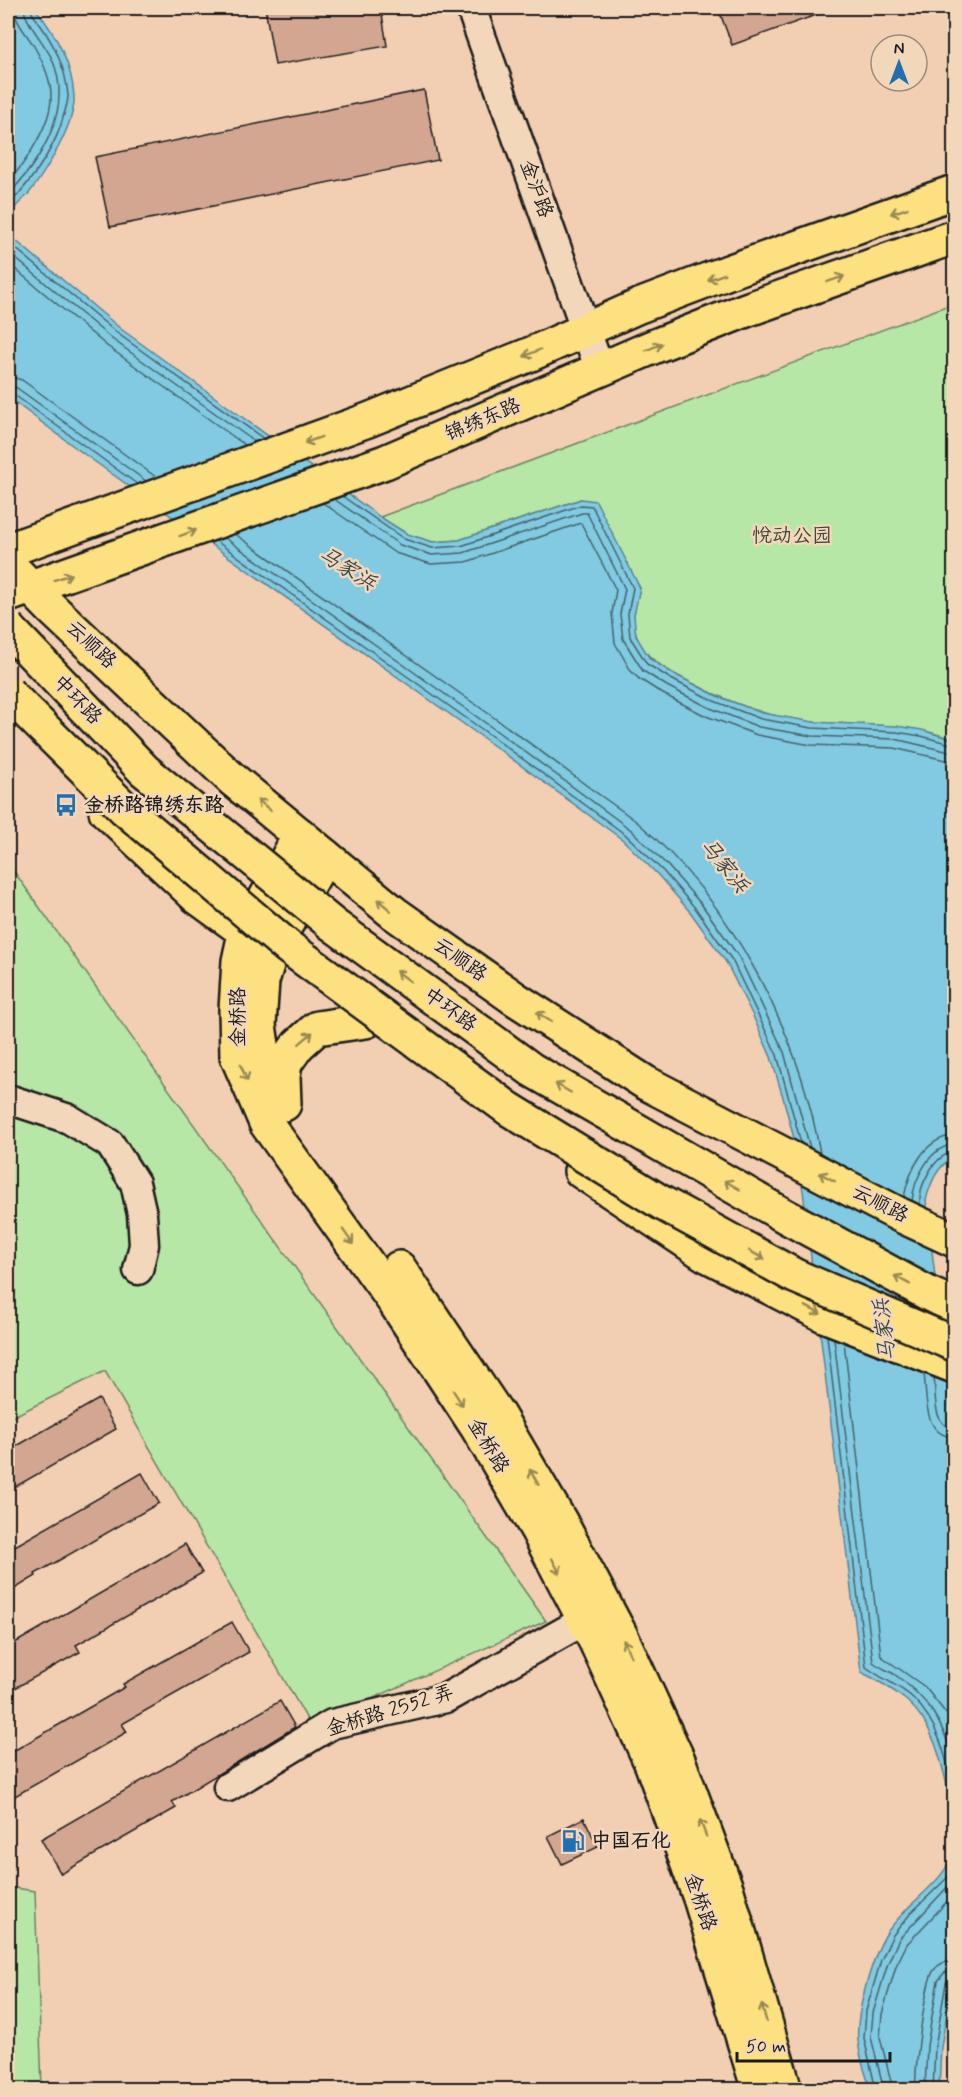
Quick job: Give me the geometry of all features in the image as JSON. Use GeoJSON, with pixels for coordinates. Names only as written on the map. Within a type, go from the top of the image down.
{"type":"FeatureCollection","features":[{"type":"Feature","properties":{"kind":"main road"},"geometry":{"type":"LineString","coordinates":[[8,550],[368,420],[639,306],[954,192]]}},
{"type":"Feature","properties":{"kind":"main road","name":"锦绣东路"},"geometry":{"type":"LineString","coordinates":[[19,592],[385,462],[746,310],[954,237]]}},
{"type":"Feature","properties":{"kind":"main road"},"geometry":{"type":"LineString","coordinates":[[8,564],[19,592]]}},
{"type":"Feature","properties":{"kind":"main road","name":"云顺路"},"geometry":{"type":"LineString","coordinates":[[19,592],[232,779],[394,913],[504,991],[646,1083],[900,1215],[954,1240]]}},
{"type":"Feature","properties":{"kind":"main road","name":"中环路"},"geometry":{"type":"LineString","coordinates":[[8,628],[144,770],[332,924],[532,1070],[785,1216],[931,1295],[954,1305]]}},
{"type":"Feature","properties":{"kind":"main road"},"geometry":{"type":"LineString","coordinates":[[8,693],[125,809],[288,947],[509,1108],[662,1203],[795,1276],[954,1344]]}},
{"type":"Feature","properties":{"kind":"main road"},"geometry":{"type":"LineString","coordinates":[[8,712],[81,788],[197,897],[428,1067],[705,1254],[826,1316],[954,1366]]}},
{"type":"Feature","properties":{"kind":"main road","name":"金桥路"},"geometry":{"type":"LineString","coordinates":[[300,835],[258,942],[262,981],[259,1025],[265,1066],[284,1109],[415,1290],[498,1415],[560,1521],[620,1634],[678,1760],[727,1891],[785,2090]]}},
{"type":"Feature","properties":{"kind":"main road","name":"金桥路"},"geometry":{"type":"LineString","coordinates":[[325,856],[258,942],[239,961],[236,1010],[237,1056],[266,1123],[394,1301],[477,1427],[585,1620],[652,1766],[700,1898],[759,2090]]}},
{"type":"Feature","properties":{"kind":"main road"},"geometry":{"type":"LineString","coordinates":[[284,1109],[285,1063],[298,1045],[317,1028],[366,1021]]}},
{"type":"Feature","properties":{"kind":"street","name":"金沪路"},"geometry":{"type":"LineString","coordinates":[[471,8],[600,370]]}},
{"type":"Feature","properties":{"kind":"street"},"geometry":{"type":"LineString","coordinates":[[8,1099],[69,1119],[110,1144],[135,1183],[142,1214],[144,1245],[138,1270]]}},
{"type":"Feature","properties":{"kind":"street","name":"金桥路 2552 弄"},"geometry":{"type":"LineString","coordinates":[[228,1787],[332,1724],[446,1698],[585,1620]]}},
{"type":"Feature","properties":{"kind":"green space","name":"悦动公园"},"geometry":{"type":"Polygon","coordinates":[[[954,303],[954,740],[902,727],[814,722],[766,714],[721,697],[660,665],[651,658],[638,640],[634,612],[640,588],[581,499],[459,540],[433,542],[407,534],[380,517],[954,303]]]}},
{"type":"Feature","properties":{"kind":"green space"},"geometry":{"type":"Polygon","coordinates":[[[8,863],[546,1621],[311,1726],[105,1371],[8,1419],[8,863]]]}},
{"type":"Feature","properties":{"kind":"green space"},"geometry":{"type":"Polygon","coordinates":[[[8,1887],[35,1891],[42,2089],[8,2089],[8,1887]]]}},
{"type":"Feature","properties":{"kind":"water"},"geometry":{"type":"Polygon","coordinates":[[[8,8],[35,8],[56,38],[66,60],[74,96],[65,133],[51,160],[30,192],[8,216],[8,8]]]}},
{"type":"Feature","properties":{"kind":"water","name":"马家浜"},"geometry":{"type":"Polygon","coordinates":[[[8,234],[121,329],[380,517],[407,534],[433,542],[459,540],[581,499],[596,501],[640,588],[634,615],[636,636],[650,659],[717,696],[762,713],[813,722],[896,726],[922,730],[954,740],[954,1157],[943,1165],[936,1175],[926,1200],[954,1438],[954,1815],[939,1754],[918,1712],[885,1685],[861,1672],[796,1146],[771,1057],[726,962],[691,913],[659,876],[623,840],[84,454],[8,397],[8,234]]]}},
{"type":"Feature","properties":{"kind":"water"},"geometry":{"type":"Polygon","coordinates":[[[954,1845],[954,1973],[941,2047],[939,2089],[871,2089],[860,2054],[858,2029],[862,2000],[871,1969],[888,1931],[942,1873],[948,1865],[954,1845]]]}},
{"type":"Feature","properties":{"kind":"building"},"geometry":{"type":"Polygon","coordinates":[[[265,8],[381,8],[387,46],[275,65],[265,8]]]}},
{"type":"Feature","properties":{"kind":"building"},"geometry":{"type":"Polygon","coordinates":[[[718,8],[829,8],[830,10],[732,45],[718,8]]]}},
{"type":"Feature","properties":{"kind":"building"},"geometry":{"type":"Polygon","coordinates":[[[424,90],[438,160],[110,227],[95,157],[424,90]]]}},
{"type":"Feature","properties":{"kind":"building"},"geometry":{"type":"Polygon","coordinates":[[[99,1399],[116,1429],[8,1491],[8,1451],[99,1399]]]}},
{"type":"Feature","properties":{"kind":"building"},"geometry":{"type":"Polygon","coordinates":[[[142,1473],[159,1503],[35,1574],[36,1576],[8,1593],[8,1550],[142,1473]]]}},
{"type":"Feature","properties":{"kind":"building"},"geometry":{"type":"Polygon","coordinates":[[[185,1544],[202,1573],[76,1645],[80,1652],[8,1692],[8,1647],[185,1544]]]}},
{"type":"Feature","properties":{"kind":"building"},"geometry":{"type":"Polygon","coordinates":[[[232,1622],[249,1652],[122,1724],[127,1732],[8,1800],[8,1754],[125,1687],[123,1684],[232,1622]]]}},
{"type":"Feature","properties":{"kind":"building"},"geometry":{"type":"Polygon","coordinates":[[[280,1701],[295,1727],[172,1802],[176,1808],[61,1874],[41,1839],[280,1701]]]}},
{"type":"Feature","properties":{"kind":"building","name":"中国石化"},"geometry":{"type":"Polygon","coordinates":[[[584,1818],[598,1847],[562,1864],[548,1836],[584,1818]]]}},
{"type":"Feature","properties":{"kind":"place","name":"金桥路锦绣东路"},"geometry":{"type":"Point","coordinates":[66,805]}},
{"type":"Feature","properties":{"kind":"place","name":"中国石化"},"geometry":{"type":"Point","coordinates":[573,1841]}}]}
